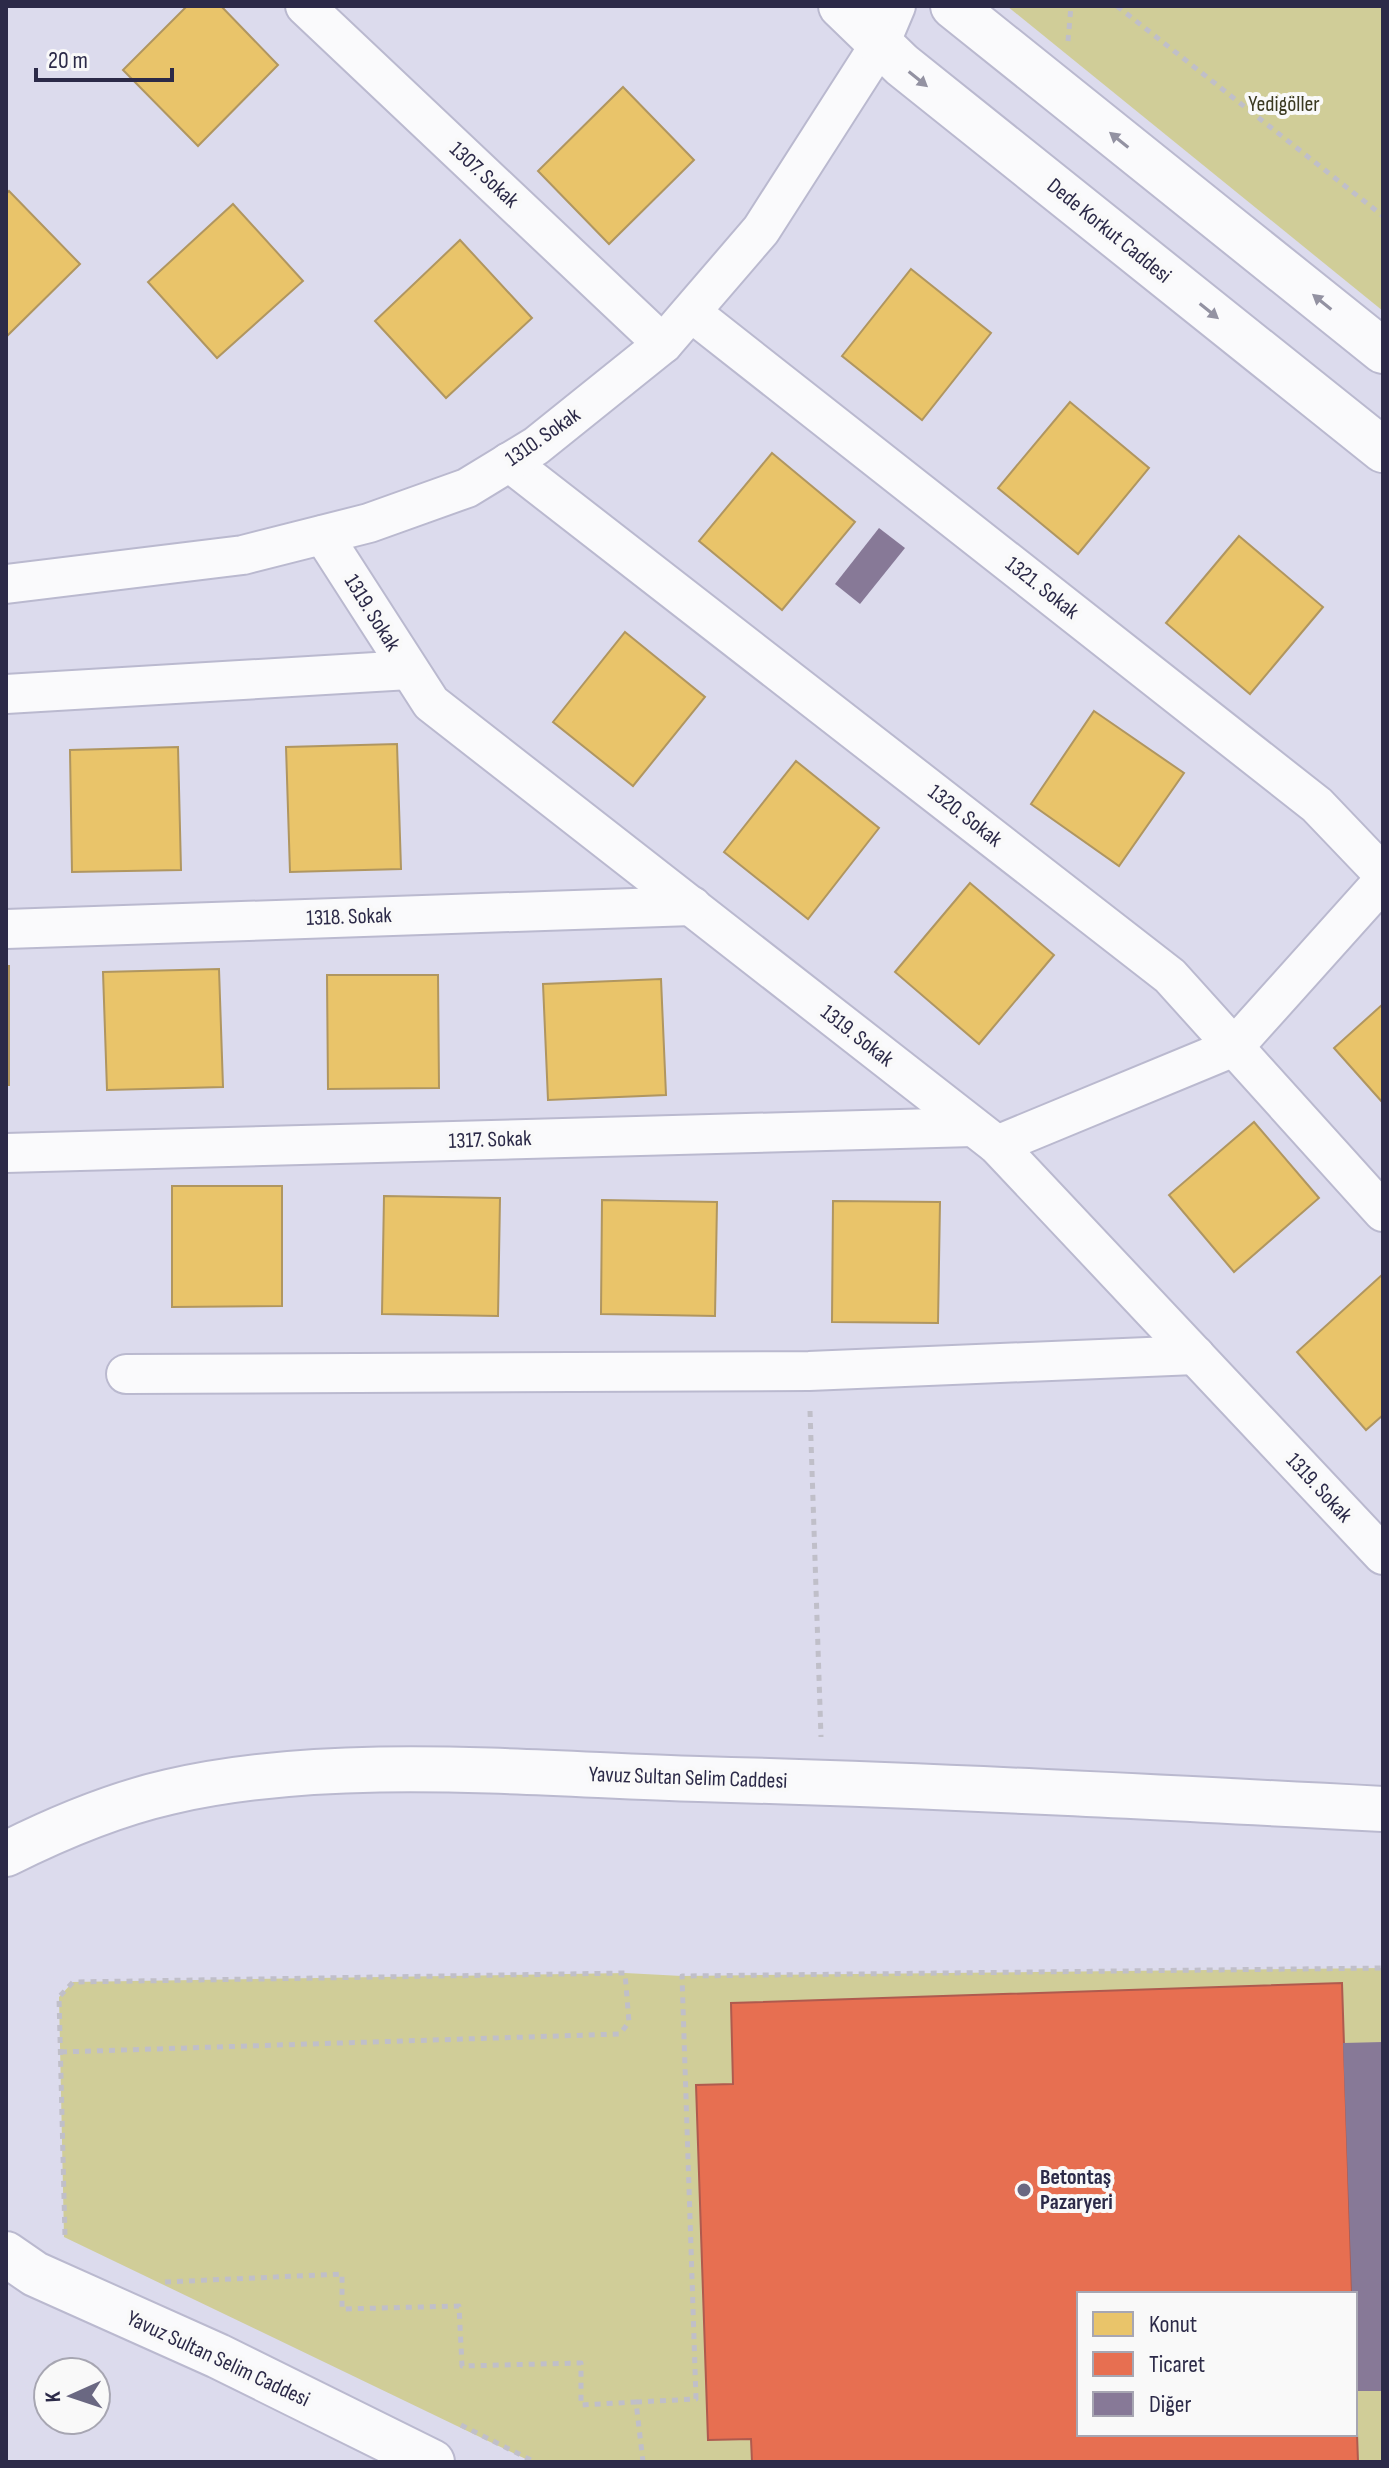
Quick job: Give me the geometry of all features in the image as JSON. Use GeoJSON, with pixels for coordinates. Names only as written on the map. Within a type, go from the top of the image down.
{"type":"FeatureCollection","features":[{"type":"Feature","properties":{"kind":"street","name":"1307. Sokak"},"geometry":{"type":"LineString","coordinates":[[305,6],[663,344]]}},
{"type":"Feature","properties":{"kind":"street","name":"Dede Korkut Caddesi"},"geometry":{"type":"LineString","coordinates":[[841,6],[888,25],[902,65],[1383,450]]}},
{"type":"Feature","properties":{"kind":"street"},"geometry":{"type":"LineString","coordinates":[[953,6],[1383,351]]}},
{"type":"Feature","properties":{"kind":"street","name":"1310. Sokak"},"geometry":{"type":"LineString","coordinates":[[6,584],[243,555],[369,523],[467,488],[509,462],[559,429],[663,344],[692,313],[761,230],[888,25]]}},
{"type":"Feature","properties":{"kind":"street","name":"1321. Sokak"},"geometry":{"type":"LineString","coordinates":[[692,313],[1317,805],[1383,874]]}},
{"type":"Feature","properties":{"kind":"street","name":"1320. Sokak"},"geometry":{"type":"LineString","coordinates":[[509,462],[1170,976],[1383,1212]]}},
{"type":"Feature","properties":{"kind":"street","name":"1319. Sokak"},"geometry":{"type":"LineString","coordinates":[[323,535],[431,703],[985,1136],[1383,1555]]}},
{"type":"Feature","properties":{"kind":"street"},"geometry":{"type":"LineString","coordinates":[[6,694],[409,670]]}},
{"type":"Feature","properties":{"kind":"street"},"geometry":{"type":"LineString","coordinates":[[985,1136],[1234,1047],[1383,881]]}},
{"type":"Feature","properties":{"kind":"street","name":"1318. Sokak"},"geometry":{"type":"LineString","coordinates":[[6,929],[692,906]]}},
{"type":"Feature","properties":{"kind":"street","name":"1317. Sokak"},"geometry":{"type":"LineString","coordinates":[[6,1153],[985,1136]]}},
{"type":"Feature","properties":{"kind":"street"},"geometry":{"type":"LineString","coordinates":[[126,1374],[809,1371],[1195,1355]]}},
{"type":"Feature","properties":{"kind":"street","name":"Yavuz Sultan Selim Caddesi"},"geometry":{"type":"LineString","coordinates":[[6,1854],[70,1823],[154,1796],[265,1776],[417,1771],[822,1782],[1383,1809]]}},
{"type":"Feature","properties":{"kind":"street","name":"Yavuz Sultan Selim Caddesi"},"geometry":{"type":"LineString","coordinates":[[6,2254],[35,2274],[218,2356],[432,2462]]}},
{"type":"Feature","properties":{"kind":"path"},"geometry":{"type":"LineString","coordinates":[[1117,6],[1383,216]]}},
{"type":"Feature","properties":{"kind":"path"},"geometry":{"type":"LineString","coordinates":[[809,1371],[822,1782]]}},
{"type":"Feature","properties":{"kind":"path"},"geometry":{"type":"LineString","coordinates":[[174,2289],[160,2282],[342,2274],[342,2309],[459,2306],[462,2366],[581,2363],[581,2405],[696,2399],[682,1976],[1383,1968]]}},
{"type":"Feature","properties":{"kind":"path"},"geometry":{"type":"LineString","coordinates":[[61,2052],[620,2034],[629,2022],[625,1973],[73,1982],[59,1997],[64,2237],[78,2243]]}},
{"type":"Feature","properties":{"kind":"path"},"geometry":{"type":"LineString","coordinates":[[636,2402],[643,2462]]}},
{"type":"Feature","properties":{"kind":"path"},"geometry":{"type":"LineString","coordinates":[[458,2423],[535,2462]]}},
{"type":"Feature","properties":{"kind":"green space","name":"Yedigöller"},"geometry":{"type":"Polygon","coordinates":[[[1007,6],[1383,6],[1383,311],[1007,6]]]}},
{"type":"Feature","properties":{"kind":"green space"},"geometry":{"type":"Polygon","coordinates":[[[1383,1968],[1383,2462],[532,2462],[64,2237],[59,1997],[73,1982],[625,1973],[682,1976],[1383,1968]]]}},
{"type":"Feature","properties":{"kind":"building: Konut"},"geometry":{"type":"Polygon","coordinates":[[[187,6],[221,6],[278,65],[198,146],[123,70],[187,6]]]}},
{"type":"Feature","properties":{"kind":"building: Konut"},"geometry":{"type":"Polygon","coordinates":[[[623,87],[694,160],[609,244],[538,171],[623,87]]]}},
{"type":"Feature","properties":{"kind":"building: Konut"},"geometry":{"type":"Polygon","coordinates":[[[9,191],[80,264],[6,337],[6,194],[9,191]]]}},
{"type":"Feature","properties":{"kind":"building: Konut"},"geometry":{"type":"Polygon","coordinates":[[[233,204],[303,281],[217,358],[148,282],[233,204]]]}},
{"type":"Feature","properties":{"kind":"building: Konut"},"geometry":{"type":"Polygon","coordinates":[[[460,240],[532,318],[446,398],[375,321],[460,240]]]}},
{"type":"Feature","properties":{"kind":"building: Konut"},"geometry":{"type":"Polygon","coordinates":[[[911,269],[991,333],[922,420],[842,356],[911,269]]]}},
{"type":"Feature","properties":{"kind":"building: Konut"},"geometry":{"type":"Polygon","coordinates":[[[1070,402],[1149,468],[1078,554],[998,488],[1070,402]]]}},
{"type":"Feature","properties":{"kind":"building: Konut"},"geometry":{"type":"Polygon","coordinates":[[[772,453],[855,522],[782,610],[699,541],[772,453]]]}},
{"type":"Feature","properties":{"kind":"building: Konut"},"geometry":{"type":"Polygon","coordinates":[[[1239,536],[1323,607],[1250,694],[1166,623],[1239,536]]]}},
{"type":"Feature","properties":{"kind":"building: Konut"},"geometry":{"type":"Polygon","coordinates":[[[625,632],[705,697],[633,786],[553,722],[625,632]]]}},
{"type":"Feature","properties":{"kind":"building: Konut"},"geometry":{"type":"Polygon","coordinates":[[[1094,711],[1184,773],[1119,866],[1031,804],[1094,711]]]}},
{"type":"Feature","properties":{"kind":"building: Konut"},"geometry":{"type":"Polygon","coordinates":[[[397,744],[401,869],[290,872],[286,747],[397,744]]]}},
{"type":"Feature","properties":{"kind":"building: Konut"},"geometry":{"type":"Polygon","coordinates":[[[178,747],[181,870],[72,872],[70,750],[178,747]]]}},
{"type":"Feature","properties":{"kind":"building: Konut"},"geometry":{"type":"Polygon","coordinates":[[[796,761],[879,828],[808,919],[724,852],[796,761]]]}},
{"type":"Feature","properties":{"kind":"building: Konut"},"geometry":{"type":"Polygon","coordinates":[[[970,883],[1054,955],[979,1044],[895,972],[970,883]]]}},
{"type":"Feature","properties":{"kind":"building: Konut"},"geometry":{"type":"Polygon","coordinates":[[[6,966],[9,966],[9,1085],[6,1085],[6,966]]]}},
{"type":"Feature","properties":{"kind":"building: Konut"},"geometry":{"type":"Polygon","coordinates":[[[219,969],[223,1087],[107,1090],[103,972],[219,969]]]}},
{"type":"Feature","properties":{"kind":"building: Konut"},"geometry":{"type":"Polygon","coordinates":[[[327,975],[438,975],[439,1088],[328,1089],[327,975]]]}},
{"type":"Feature","properties":{"kind":"building: Konut"},"geometry":{"type":"Polygon","coordinates":[[[661,979],[666,1095],[548,1100],[543,984],[661,979]]]}},
{"type":"Feature","properties":{"kind":"building: Konut"},"geometry":{"type":"Polygon","coordinates":[[[1383,1004],[1383,1103],[1334,1048],[1383,1004]]]}},
{"type":"Feature","properties":{"kind":"building: Konut"},"geometry":{"type":"Polygon","coordinates":[[[1254,1122],[1319,1198],[1234,1272],[1169,1195],[1254,1122]]]}},
{"type":"Feature","properties":{"kind":"building: Konut"},"geometry":{"type":"Polygon","coordinates":[[[172,1186],[282,1186],[282,1306],[172,1307],[172,1186]]]}},
{"type":"Feature","properties":{"kind":"building: Konut"},"geometry":{"type":"Polygon","coordinates":[[[384,1196],[500,1198],[498,1316],[382,1314],[384,1196]]]}},
{"type":"Feature","properties":{"kind":"building: Konut"},"geometry":{"type":"Polygon","coordinates":[[[602,1200],[717,1202],[715,1316],[601,1314],[602,1200]]]}},
{"type":"Feature","properties":{"kind":"building: Konut"},"geometry":{"type":"Polygon","coordinates":[[[833,1201],[940,1202],[938,1323],[832,1322],[833,1201]]]}},
{"type":"Feature","properties":{"kind":"building: Konut"},"geometry":{"type":"Polygon","coordinates":[[[1383,1274],[1383,1415],[1366,1430],[1297,1352],[1383,1274]]]}},
{"type":"Feature","properties":{"kind":"building: Ticaret","name":"Betontaş Pazaryeri"},"geometry":{"type":"Polygon","coordinates":[[[1342,1983],[1352,2292],[1077,2292],[1077,2436],[1357,2436],[1357,2433],[1358,2462],[752,2462],[751,2439],[708,2440],[696,2085],[733,2084],[731,2003],[1342,1983]]]}},
{"type":"Feature","properties":{"kind":"building: Diğer"},"geometry":{"type":"Polygon","coordinates":[[[879,528],[905,548],[860,604],[835,584],[879,528]]]}},
{"type":"Feature","properties":{"kind":"building: Diğer"},"geometry":{"type":"Polygon","coordinates":[[[1383,2042],[1383,2391],[1357,2391],[1357,2292],[1352,2292],[1343,2043],[1383,2042]]]}},
{"type":"Feature","properties":{"kind":"place","name":"Betontaş Pazaryeri"},"geometry":{"type":"Point","coordinates":[1024,2190]}}]}
